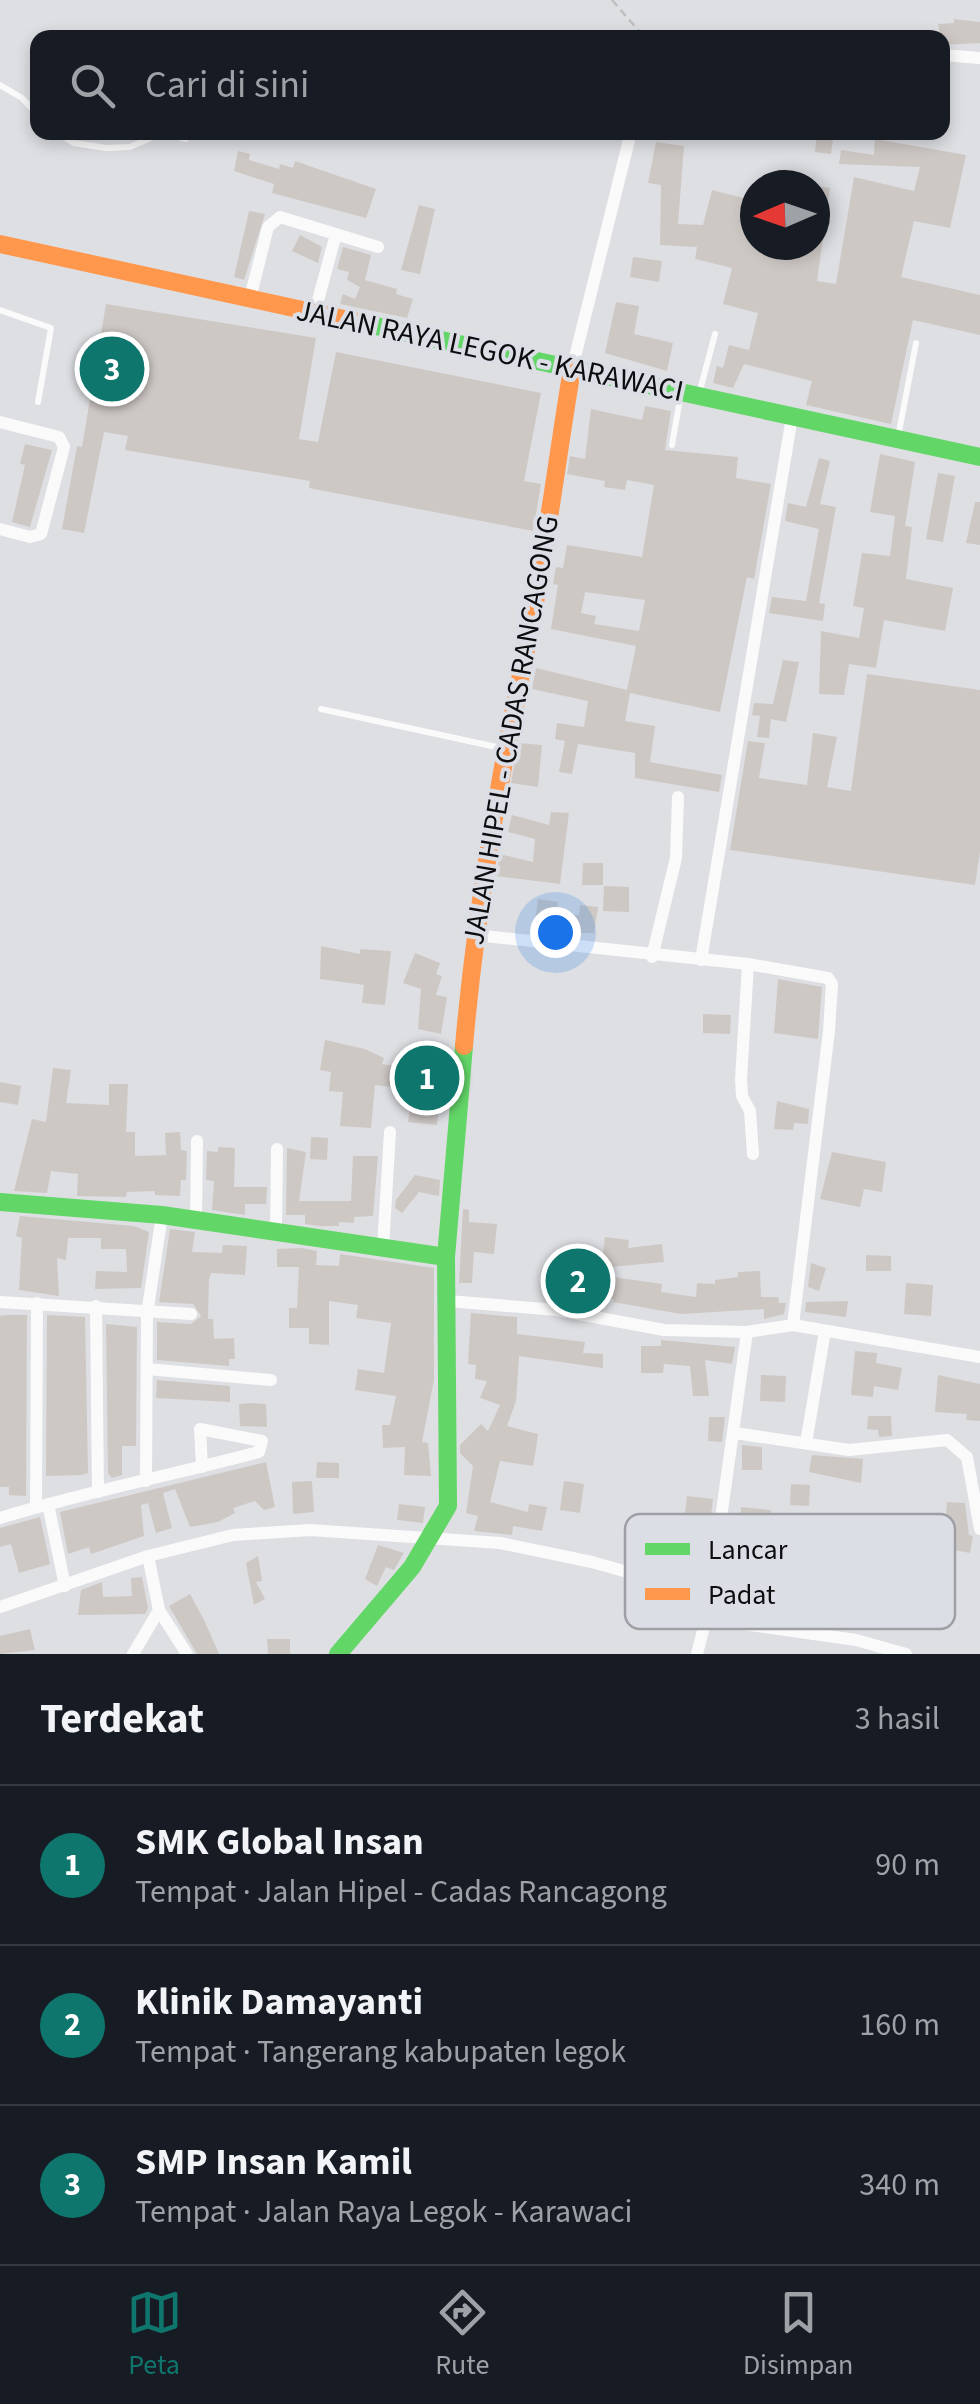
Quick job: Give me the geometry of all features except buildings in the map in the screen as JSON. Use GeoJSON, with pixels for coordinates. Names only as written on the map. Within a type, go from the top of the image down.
{"type":"FeatureCollection","features":[{"type":"Feature","properties":{"kind":"street"},"geometry":{"type":"LineString","coordinates":[[950,56],[980,58]]}},
{"type":"Feature","properties":{"kind":"street"},"geometry":{"type":"LineString","coordinates":[[572,369],[629,140]]}},
{"type":"Feature","properties":{"kind":"street"},"geometry":{"type":"LineString","coordinates":[[250,298],[272,221],[286,218],[378,246]]}},
{"type":"Feature","properties":{"kind":"street"},"geometry":{"type":"LineString","coordinates":[[314,315],[336,234]]}},
{"type":"Feature","properties":{"kind":"street","name":"JALAN RAYA LEGOK - KARAWACI"},"geometry":{"type":"LineString","coordinates":[[0,244],[980,457]]}},
{"type":"Feature","properties":{"kind":"street","name":"JALAN HIPEL - CADAS RANCAGONG"},"geometry":{"type":"LineString","coordinates":[[338,1654],[380,1612],[432,1540],[448,1506],[446,1257],[475,935],[502,748],[528,638],[572,369]]}},
{"type":"Feature","properties":{"kind":"street"},"geometry":{"type":"LineString","coordinates":[[701,960],[792,417]]}},
{"type":"Feature","properties":{"kind":"street"},"geometry":{"type":"LineString","coordinates":[[0,422],[59,436],[64,447],[42,534],[30,536],[0,529]]}},
{"type":"Feature","properties":{"kind":"street"},"geometry":{"type":"LineString","coordinates":[[652,957],[676,858],[678,797]]}},
{"type":"Feature","properties":{"kind":"street"},"geometry":{"type":"LineString","coordinates":[[475,935],[652,957],[748,964],[822,976],[832,984],[792,1325]]}},
{"type":"Feature","properties":{"kind":"street"},"geometry":{"type":"LineString","coordinates":[[748,964],[741,1080],[742,1096],[750,1111],[753,1154]]}},
{"type":"Feature","properties":{"kind":"street"},"geometry":{"type":"LineString","coordinates":[[383,1248],[390,1132]]}},
{"type":"Feature","properties":{"kind":"street"},"geometry":{"type":"LineString","coordinates":[[196,1220],[197,1141]]}},
{"type":"Feature","properties":{"kind":"street"},"geometry":{"type":"LineString","coordinates":[[276,1232],[277,1149]]}},
{"type":"Feature","properties":{"kind":"street"},"geometry":{"type":"LineString","coordinates":[[0,1202],[162,1215],[446,1257]]}},
{"type":"Feature","properties":{"kind":"street"},"geometry":{"type":"LineString","coordinates":[[146,1480],[147,1314],[162,1215]]}},
{"type":"Feature","properties":{"kind":"street"},"geometry":{"type":"LineString","coordinates":[[0,1302],[191,1314]]}},
{"type":"Feature","properties":{"kind":"street"},"geometry":{"type":"LineString","coordinates":[[448,1302],[557,1310],[664,1330],[746,1332],[792,1325],[980,1357]]}},
{"type":"Feature","properties":{"kind":"street"},"geometry":{"type":"LineString","coordinates":[[37,1303],[42,1505],[66,1586]]}},
{"type":"Feature","properties":{"kind":"street"},"geometry":{"type":"LineString","coordinates":[[96,1306],[98,1492]]}},
{"type":"Feature","properties":{"kind":"street"},"geometry":{"type":"LineString","coordinates":[[806,1443],[825,1331]]}},
{"type":"Feature","properties":{"kind":"street"},"geometry":{"type":"LineString","coordinates":[[723,1514],[746,1332]]}},
{"type":"Feature","properties":{"kind":"street"},"geometry":{"type":"LineString","coordinates":[[146,1369],[271,1380]]}},
{"type":"Feature","properties":{"kind":"street"},"geometry":{"type":"LineString","coordinates":[[0,1518],[42,1505],[202,1467],[259,1452],[262,1441],[200,1429],[202,1467]]}},
{"type":"Feature","properties":{"kind":"street"},"geometry":{"type":"LineString","coordinates":[[735,1434],[867,1450],[953,1444],[967,1457],[980,1530]]}},
{"type":"Feature","properties":{"kind":"street"},"geometry":{"type":"LineString","coordinates":[[0,1607],[148,1556],[233,1535],[310,1530],[500,1543],[625,1571]]}},
{"type":"Feature","properties":{"kind":"street"},"geometry":{"type":"LineString","coordinates":[[148,1556],[159,1610],[187,1654]]}},
{"type":"Feature","properties":{"kind":"street"},"geometry":{"type":"LineString","coordinates":[[133,1654],[159,1610]]}},
{"type":"Feature","properties":{"kind":"street"},"geometry":{"type":"LineString","coordinates":[[696,1654],[703,1629]]}},
{"type":"Feature","properties":{"kind":"street"},"geometry":{"type":"LineString","coordinates":[[777,1629],[906,1654]]}},
{"type":"Feature","properties":{"kind":"street"},"geometry":{"type":"LineString","coordinates":[[812,1634],[813,1629]]}},
{"type":"Feature","properties":{"kind":"lane"},"geometry":{"type":"LineString","coordinates":[[0,85],[30,106]]}},
{"type":"Feature","properties":{"kind":"lane"},"geometry":{"type":"LineString","coordinates":[[69,140],[106,148],[130,147],[147,140]]}},
{"type":"Feature","properties":{"kind":"lane"},"geometry":{"type":"LineString","coordinates":[[0,310],[52,328],[38,402]]}},
{"type":"Feature","properties":{"kind":"lane"},"geometry":{"type":"LineString","coordinates":[[672,446],[714,334]]}},
{"type":"Feature","properties":{"kind":"lane"},"geometry":{"type":"LineString","coordinates":[[898,438],[916,343]]}},
{"type":"Feature","properties":{"kind":"lane"},"geometry":{"type":"LineString","coordinates":[[322,709],[502,748]]}},
{"type":"Feature","properties":{"kind":"path"},"geometry":{"type":"LineString","coordinates":[[612,0],[638,30]]}},
{"type":"Feature","properties":{"kind":"traffic: fast"},"geometry":{"type":"LineString","coordinates":[[367,324],[980,457]]}},
{"type":"Feature","properties":{"kind":"traffic: fast"},"geometry":{"type":"LineString","coordinates":[[338,1654],[412,1567],[448,1506],[446,1257],[464,1046]]}},
{"type":"Feature","properties":{"kind":"traffic: fast"},"geometry":{"type":"LineString","coordinates":[[0,1202],[162,1215],[446,1257]]}},
{"type":"Feature","properties":{"kind":"traffic: slow"},"geometry":{"type":"LineString","coordinates":[[0,244],[367,324]]}},
{"type":"Feature","properties":{"kind":"traffic: slow"},"geometry":{"type":"LineString","coordinates":[[464,1046],[490,842],[540,572],[572,369]]}},
{"type":"Feature","properties":{"kind":"place","name":"SMP Insan Kamil"},"geometry":{"type":"Point","coordinates":[112,369]}},
{"type":"Feature","properties":{"kind":"place","name":"SMK Global Insan"},"geometry":{"type":"Point","coordinates":[427,1078]}},
{"type":"Feature","properties":{"kind":"place","name":"Klinik Damayanti"},"geometry":{"type":"Point","coordinates":[578,1281]}}]}
